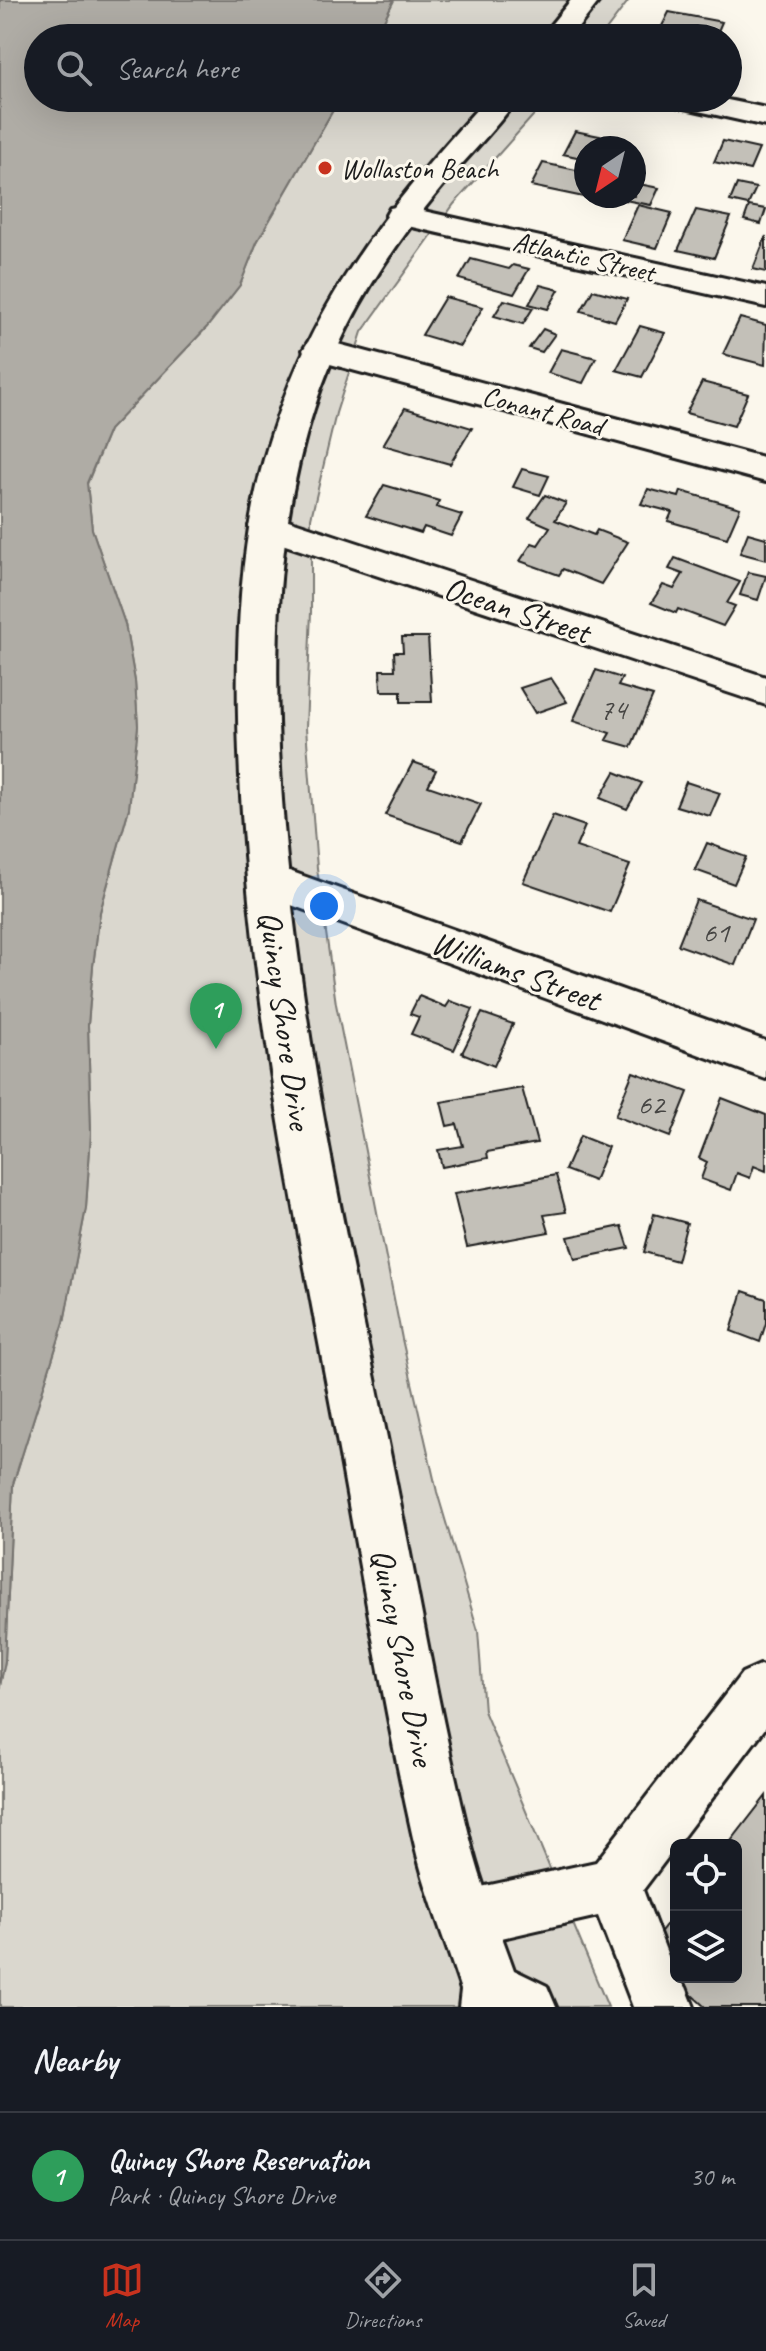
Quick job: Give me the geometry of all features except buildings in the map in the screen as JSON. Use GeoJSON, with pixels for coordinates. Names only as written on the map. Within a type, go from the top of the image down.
{"type":"FeatureCollection","features":[{"type":"Feature","properties":{"kind":"main road"},"geometry":{"type":"LineString","coordinates":[[566,24],[586,0]]}},
{"type":"Feature","properties":{"kind":"main road","name":"Quincy Shore Drive"},"geometry":{"type":"LineString","coordinates":[[491,112],[401,215],[376,250],[319,350],[281,463],[267,526],[260,581],[257,750],[278,994],[322,1239],[442,1843],[467,1918],[502,2001]]}},
{"type":"Feature","properties":{"kind":"street"},"geometry":{"type":"LineString","coordinates":[[742,112],[766,117]]}},
{"type":"Feature","properties":{"kind":"street","name":"Atlantic Street"},"geometry":{"type":"LineString","coordinates":[[401,215],[766,297]]}},
{"type":"Feature","properties":{"kind":"street","name":"Conant Road"},"geometry":{"type":"LineString","coordinates":[[319,350],[766,470]]}},
{"type":"Feature","properties":{"kind":"street","name":"Ocean Street"},"geometry":{"type":"LineString","coordinates":[[267,526],[766,691]]}},
{"type":"Feature","properties":{"kind":"street","name":"Williams Street"},"geometry":{"type":"LineString","coordinates":[[267,879],[766,1060]]}},
{"type":"Feature","properties":{"kind":"street"},"geometry":{"type":"LineString","coordinates":[[467,1918],[613,1884],[763,1696]]}},
{"type":"Feature","properties":{"kind":"street"},"geometry":{"type":"LineString","coordinates":[[613,1884],[655,1993],[666,2007]]}},
{"type":"Feature","properties":{"kind":"shaded area"},"geometry":{"type":"Polygon","coordinates":[[[0,0],[394,0],[382,24],[24,24],[24,112],[332,112],[257,242],[240,285],[207,327],[109,430],[87,483],[92,529],[125,624],[135,681],[138,726],[129,808],[100,912],[93,966],[88,1025],[91,1133],[86,1208],[64,1322],[13,1484],[5,1661],[0,1686],[0,0]]]}},
{"type":"Feature","properties":{"kind":"shaded area"},"geometry":{"type":"Polygon","coordinates":[[[394,0],[629,0],[611,24],[382,24],[394,0]]]}},
{"type":"Feature","properties":{"kind":"shaded area"},"geometry":{"type":"Polygon","coordinates":[[[332,112],[536,112],[454,204],[362,332],[336,413],[311,518],[306,728],[317,868],[336,1004],[402,1339],[437,1492],[478,1631],[484,1711],[608,2007],[0,2007],[0,1686],[5,1661],[13,1484],[64,1322],[86,1208],[91,1133],[88,1025],[93,966],[100,912],[129,808],[138,726],[135,681],[125,624],[92,529],[87,484],[109,430],[207,327],[240,285],[257,242],[332,112]]]}},
{"type":"Feature","properties":{"kind":"place","name":"Wollaston Beach"},"geometry":{"type":"Point","coordinates":[325,168]}},
{"type":"Feature","properties":{"kind":"place","name":"Quincy Shore Reservation"},"geometry":{"type":"Point","coordinates":[216,1049]}}]}
